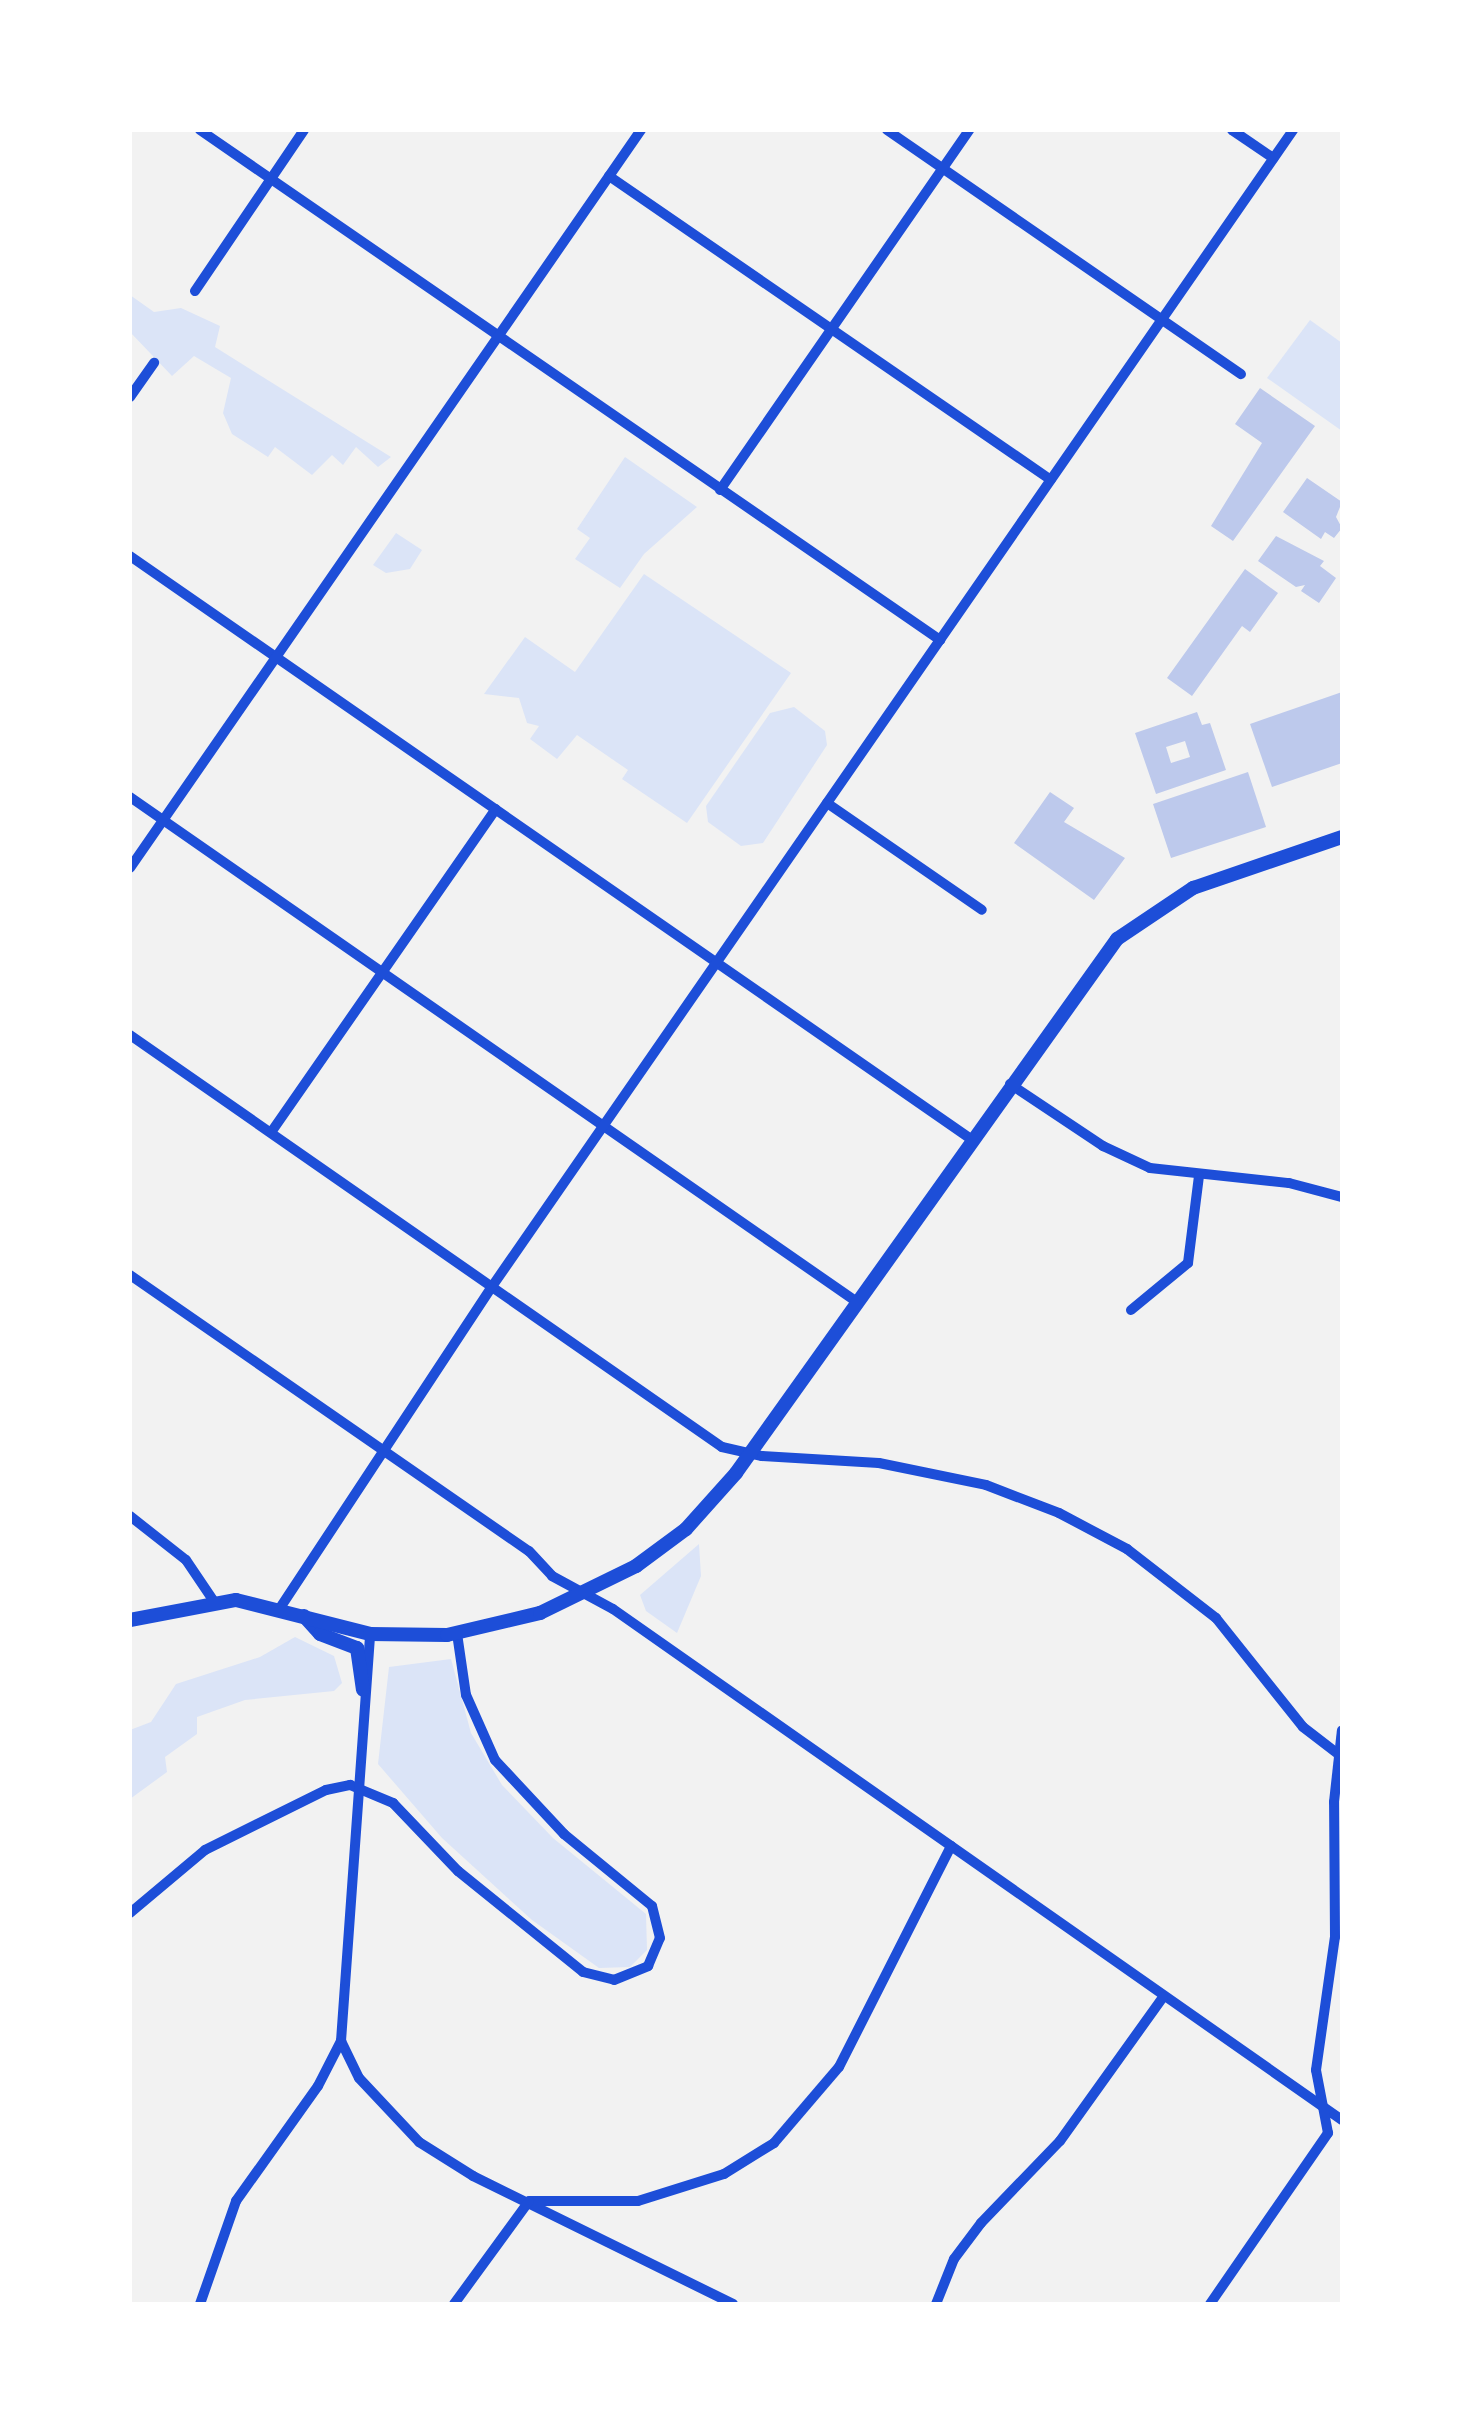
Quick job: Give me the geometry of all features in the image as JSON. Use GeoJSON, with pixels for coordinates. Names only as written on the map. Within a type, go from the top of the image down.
{"type":"FeatureCollection","features":[{"type":"Feature","properties":{"kind":"main road"},"geometry":{"type":"LineString","coordinates":[[130,1620],[212,1600],[280,1608],[370,1634],[457,1634],[590,1594],[686,1528],[749,1455],[1092,967],[1138,922],[1192,888],[1342,837]]}},
{"type":"Feature","properties":{"kind":"main road"},"geometry":{"type":"LineString","coordinates":[[303,1616],[320,1634],[357,1648],[363,1690]]}},
{"type":"Feature","properties":{"kind":"street"},"geometry":{"type":"LineString","coordinates":[[200,130],[940,640]]}},
{"type":"Feature","properties":{"kind":"street"},"geometry":{"type":"LineString","coordinates":[[194,291],[304,130]]}},
{"type":"Feature","properties":{"kind":"street"},"geometry":{"type":"LineString","coordinates":[[130,868],[641,130]]}},
{"type":"Feature","properties":{"kind":"street"},"geometry":{"type":"LineString","coordinates":[[887,130],[1241,374]]}},
{"type":"Feature","properties":{"kind":"street"},"geometry":{"type":"LineString","coordinates":[[720,490],[969,130]]}},
{"type":"Feature","properties":{"kind":"street"},"geometry":{"type":"LineString","coordinates":[[1232,130],[1273,158]]}},
{"type":"Feature","properties":{"kind":"street"},"geometry":{"type":"LineString","coordinates":[[280,1608],[491,1288],[1293,130]]}},
{"type":"Feature","properties":{"kind":"street"},"geometry":{"type":"LineString","coordinates":[[609,176],[1051,480]]}},
{"type":"Feature","properties":{"kind":"street"},"geometry":{"type":"LineString","coordinates":[[130,397],[154,363]]}},
{"type":"Feature","properties":{"kind":"street"},"geometry":{"type":"LineString","coordinates":[[130,556],[971,1139]]}},
{"type":"Feature","properties":{"kind":"street"},"geometry":{"type":"LineString","coordinates":[[130,797],[857,1302]]}},
{"type":"Feature","properties":{"kind":"street"},"geometry":{"type":"LineString","coordinates":[[827,803],[982,910]]}},
{"type":"Feature","properties":{"kind":"street"},"geometry":{"type":"LineString","coordinates":[[272,1130],[496,809]]}},
{"type":"Feature","properties":{"kind":"street"},"geometry":{"type":"LineString","coordinates":[[130,1036],[272,1130],[491,1288],[722,1447],[749,1455],[917,1468],[1018,1494],[1086,1526],[1156,1568],[1216,1618],[1304,1727],[1340,1756]]}},
{"type":"Feature","properties":{"kind":"street"},"geometry":{"type":"LineString","coordinates":[[1010,1084],[1125,1158],[1199,1176],[1289,1183],[1342,1197]]}},
{"type":"Feature","properties":{"kind":"street"},"geometry":{"type":"LineString","coordinates":[[1131,1310],[1188,1263],[1199,1176]]}},
{"type":"Feature","properties":{"kind":"street"},"geometry":{"type":"LineString","coordinates":[[130,1275],[529,1551],[552,1576],[590,1594],[1342,2120]]}},
{"type":"Feature","properties":{"kind":"street"},"geometry":{"type":"LineString","coordinates":[[130,1516],[186,1560],[212,1600]]}},
{"type":"Feature","properties":{"kind":"street"},"geometry":{"type":"LineString","coordinates":[[200,2304],[236,2201],[318,2086],[340,2041],[370,1634]]}},
{"type":"Feature","properties":{"kind":"street"},"geometry":{"type":"LineString","coordinates":[[130,1913],[223,1840],[326,1790],[356,1786],[393,1804],[472,1883],[584,1972],[614,1980],[652,1962],[660,1932],[652,1906],[536,1808],[488,1747],[466,1692],[457,1634]]}},
{"type":"Feature","properties":{"kind":"street"},"geometry":{"type":"LineString","coordinates":[[1210,2304],[1327,2138],[1316,2070],[1336,1937],[1342,1730]]}},
{"type":"Feature","properties":{"kind":"street"},"geometry":{"type":"LineString","coordinates":[[529,2201],[638,2202],[720,2176],[774,2142],[839,2067],[951,1846]]}},
{"type":"Feature","properties":{"kind":"street"},"geometry":{"type":"LineString","coordinates":[[936,2304],[954,2260],[981,2223],[1060,2141],[1163,1996]]}},
{"type":"Feature","properties":{"kind":"street"},"geometry":{"type":"LineString","coordinates":[[340,2041],[359,2078],[419,2142],[734,2304]]}},
{"type":"Feature","properties":{"kind":"street"},"geometry":{"type":"LineString","coordinates":[[454,2304],[529,2201]]}},
{"type":"Feature","properties":{"kind":"shaded area"},"geometry":{"type":"Polygon","coordinates":[[[130,295],[154,312],[181,308],[220,326],[215,347],[391,457],[378,467],[356,447],[343,465],[332,455],[312,475],[275,447],[268,457],[232,434],[223,413],[231,378],[194,356],[172,376],[130,332],[130,295]]]}},
{"type":"Feature","properties":{"kind":"shaded area"},"geometry":{"type":"Polygon","coordinates":[[[1310,320],[1342,343],[1342,431],[1267,378],[1310,320]]]}},
{"type":"Feature","properties":{"kind":"shaded area"},"geometry":{"type":"Polygon","coordinates":[[[625,457],[697,507],[644,554],[620,588],[575,559],[590,538],[577,529],[625,457]]]}},
{"type":"Feature","properties":{"kind":"shaded area"},"geometry":{"type":"Polygon","coordinates":[[[396,533],[422,550],[410,569],[386,573],[373,565],[396,533]]]}},
{"type":"Feature","properties":{"kind":"shaded area"},"geometry":{"type":"Polygon","coordinates":[[[644,574],[791,673],[687,823],[622,779],[628,770],[577,735],[557,759],[530,739],[539,726],[527,723],[519,698],[484,694],[525,637],[575,672],[644,574]]]}},
{"type":"Feature","properties":{"kind":"shaded area"},"geometry":{"type":"Polygon","coordinates":[[[794,707],[825,731],[827,745],[763,843],[741,846],[708,822],[706,806],[770,713],[794,707]]]}},
{"type":"Feature","properties":{"kind":"shaded area"},"geometry":{"type":"Polygon","coordinates":[[[699,1544],[701,1576],[677,1633],[646,1611],[640,1595],[699,1544]]]}},
{"type":"Feature","properties":{"kind":"shaded area"},"geometry":{"type":"Polygon","coordinates":[[[295,1637],[334,1656],[342,1683],[334,1691],[245,1700],[197,1717],[197,1734],[165,1757],[167,1772],[130,1799],[130,1730],[151,1722],[176,1684],[260,1657],[295,1637]]]}},
{"type":"Feature","properties":{"kind":"shaded area"},"geometry":{"type":"Polygon","coordinates":[[[451,1659],[471,1733],[502,1785],[553,1838],[646,1914],[647,1950],[630,1967],[599,1968],[532,1920],[442,1838],[378,1764],[389,1667],[451,1659]]]}},
{"type":"Feature","properties":{"kind":"building"},"geometry":{"type":"Polygon","coordinates":[[[1260,388],[1315,426],[1233,541],[1211,526],[1262,443],[1235,424],[1260,388]]]}},
{"type":"Feature","properties":{"kind":"building"},"geometry":{"type":"Polygon","coordinates":[[[1307,478],[1342,502],[1336,517],[1342,528],[1334,538],[1325,532],[1321,539],[1283,512],[1307,478]]]}},
{"type":"Feature","properties":{"kind":"building"},"geometry":{"type":"Polygon","coordinates":[[[1276,536],[1324,561],[1320,566],[1336,578],[1319,603],[1301,591],[1305,585],[1296,587],[1258,561],[1276,536]]]}},
{"type":"Feature","properties":{"kind":"building"},"geometry":{"type":"Polygon","coordinates":[[[1245,569],[1278,593],[1250,632],[1242,626],[1192,696],[1167,678],[1245,569]]]}},
{"type":"Feature","properties":{"kind":"building"},"geometry":{"type":"Polygon","coordinates":[[[1342,692],[1342,763],[1272,787],[1250,724],[1342,692]]]}},
{"type":"Feature","properties":{"kind":"building"},"geometry":{"type":"Polygon","coordinates":[[[1197,712],[1202,725],[1210,723],[1226,770],[1156,794],[1135,733],[1197,712]],[[1185,741],[1166,747],[1171,763],[1190,757],[1185,741]]]}},
{"type":"Feature","properties":{"kind":"building"},"geometry":{"type":"Polygon","coordinates":[[[1248,772],[1266,827],[1171,858],[1153,804],[1248,772]]]}},
{"type":"Feature","properties":{"kind":"building"},"geometry":{"type":"Polygon","coordinates":[[[1050,792],[1074,808],[1064,822],[1125,858],[1094,900],[1014,843],[1050,792]]]}}]}
